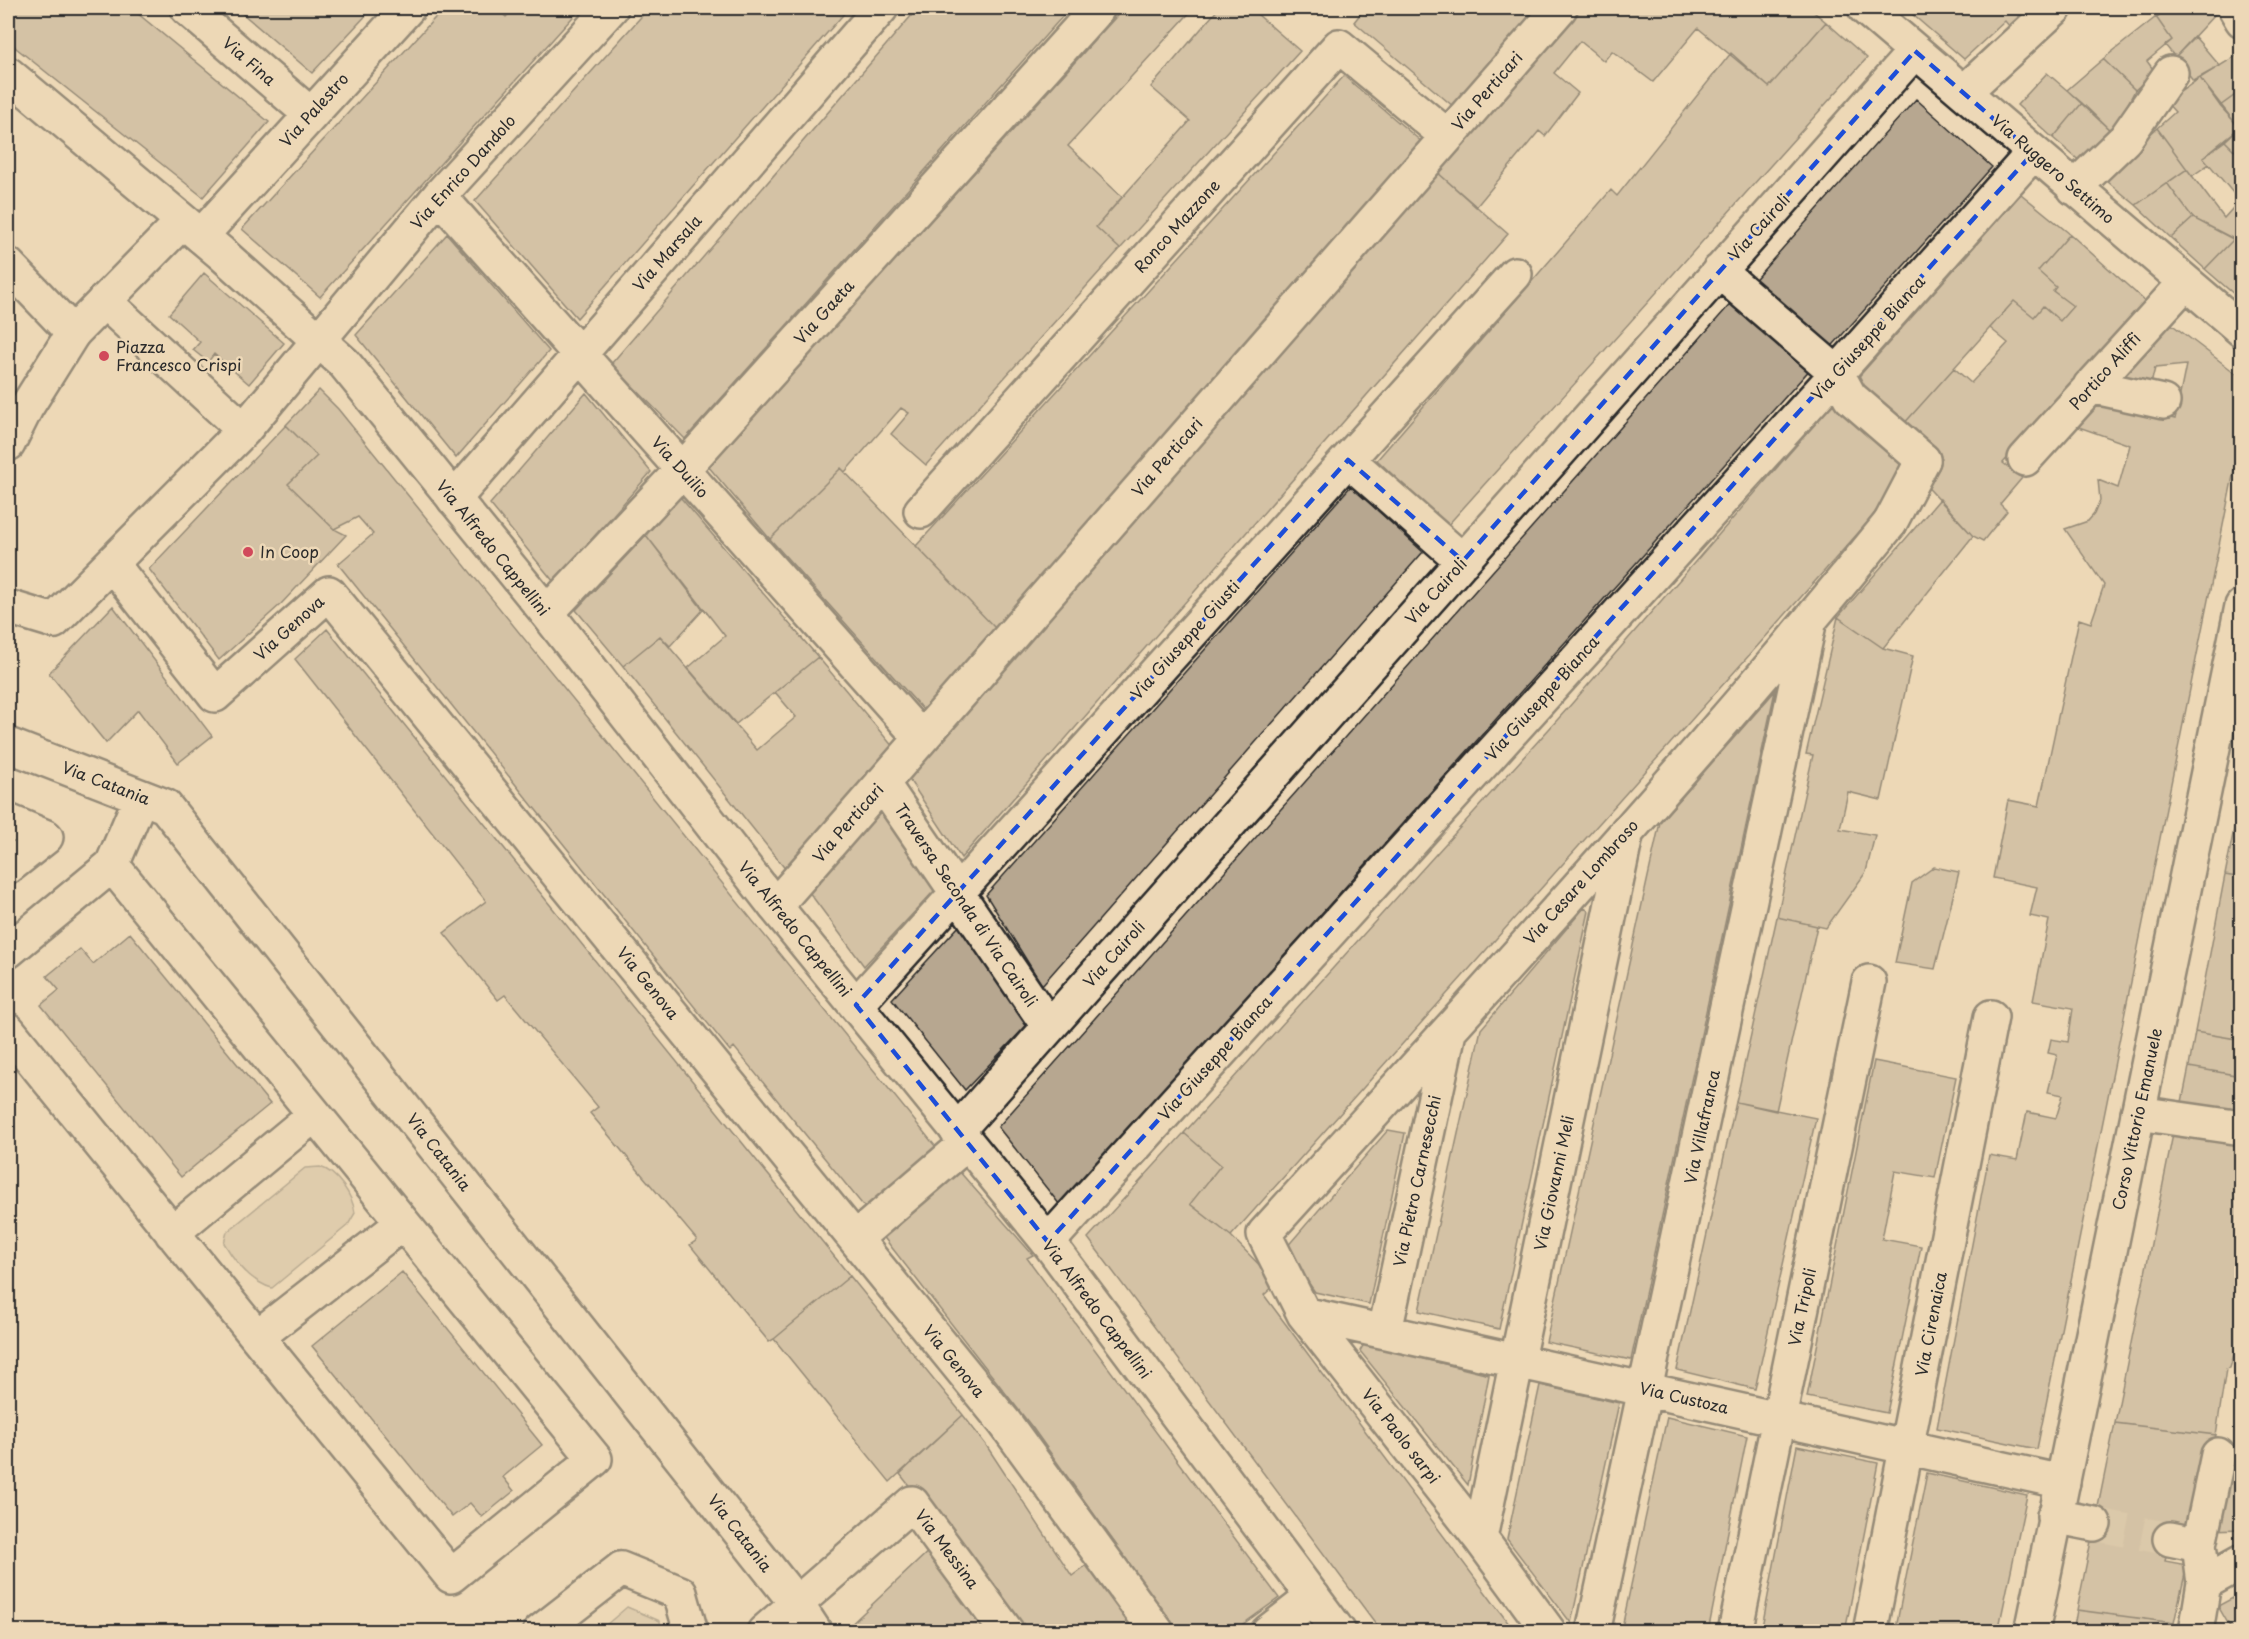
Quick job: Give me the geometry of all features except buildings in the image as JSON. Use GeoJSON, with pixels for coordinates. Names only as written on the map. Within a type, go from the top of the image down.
{"type":"FeatureCollection","features":[{"type":"Feature","properties":{"kind":"street","name":"Via Fina"},"geometry":{"type":"LineString","coordinates":[[187,8],[310,114]]}},
{"type":"Feature","properties":{"kind":"street","name":"Via Palestro"},"geometry":{"type":"LineString","coordinates":[[8,444],[26,408],[73,333],[104,301],[206,231],[408,8]]}},
{"type":"Feature","properties":{"kind":"street","name":"Via Enrico Dandolo"},"geometry":{"type":"LineString","coordinates":[[10,612],[54,621],[112,564],[244,430],[439,196],[611,8]]}},
{"type":"Feature","properties":{"kind":"street","name":"Via Marsala"},"geometry":{"type":"LineString","coordinates":[[454,499],[881,8]]}},
{"type":"Feature","properties":{"kind":"street","name":"Via Gaeta"},"geometry":{"type":"LineString","coordinates":[[547,613],[682,470],[1098,8]]}},
{"type":"Feature","properties":{"kind":"street","name":"Via Perticari"},"geometry":{"type":"LineString","coordinates":[[775,906],[1560,8]]}},
{"type":"Feature","properties":{"kind":"street","name":"Via Ruggero Settimo"},"geometry":{"type":"LineString","coordinates":[[1865,8],[2241,330]]}},
{"type":"Feature","properties":{"kind":"street"},"geometry":{"type":"LineString","coordinates":[[1964,92],[2055,8]]}},
{"type":"Feature","properties":{"kind":"street"},"geometry":{"type":"LineString","coordinates":[[2235,8],[2241,20]]}},
{"type":"Feature","properties":{"kind":"street","name":"Ronco Mazzone"},"geometry":{"type":"LineString","coordinates":[[921,511],[1340,46],[1447,136]]}},
{"type":"Feature","properties":{"kind":"street","name":"Via Cairoli"},"geometry":{"type":"LineString","coordinates":[[855,1238],[962,1137],[1049,1027],[1915,51]]}},
{"type":"Feature","properties":{"kind":"street","name":"Via Alfredo Cappellini"},"geometry":{"type":"LineString","coordinates":[[8,74],[206,231],[344,363],[547,613],[775,906],[1048,1242],[1339,1632]]}},
{"type":"Feature","properties":{"kind":"street"},"geometry":{"type":"LineString","coordinates":[[2074,188],[2125,139],[2171,74]]}},
{"type":"Feature","properties":{"kind":"street","name":"Via Giuseppe Bianca"},"geometry":{"type":"LineString","coordinates":[[1048,1242],[1837,374],[2033,153]]}},
{"type":"Feature","properties":{"kind":"street","name":"Via Duilio"},"geometry":{"type":"LineString","coordinates":[[439,196],[921,738]]}},
{"type":"Feature","properties":{"kind":"street"},"geometry":{"type":"LineString","coordinates":[[8,265],[73,333]]}},
{"type":"Feature","properties":{"kind":"street"},"geometry":{"type":"LineString","coordinates":[[1719,271],[1837,374]]}},
{"type":"Feature","properties":{"kind":"street","name":"Via Giuseppe Giusti"},"geometry":{"type":"LineString","coordinates":[[856,1005],[1515,274]]}},
{"type":"Feature","properties":{"kind":"street","name":"Portico Aliffi"},"geometry":{"type":"LineString","coordinates":[[2025,459],[2185,283]]}},
{"type":"Feature","properties":{"kind":"street"},"geometry":{"type":"LineString","coordinates":[[104,301],[244,430]]}},
{"type":"Feature","properties":{"kind":"street","name":"Via Cesare Lombroso"},"geometry":{"type":"LineString","coordinates":[[1264,1234],[1628,829],[1810,621],[1890,523],[1923,460],[1850,397],[1837,374]]}},
{"type":"Feature","properties":{"kind":"street"},"geometry":{"type":"LineString","coordinates":[[2090,386],[2163,402]]}},
{"type":"Feature","properties":{"kind":"street"},"geometry":{"type":"LineString","coordinates":[[1348,459],[1463,561]]}},
{"type":"Feature","properties":{"kind":"street","name":"Via Genova"},"geometry":{"type":"LineString","coordinates":[[112,564],[215,695],[329,593],[1005,1424],[1157,1632]]}},
{"type":"Feature","properties":{"kind":"street","name":"Corso Vittorio Emanuele"},"geometry":{"type":"LineString","coordinates":[[2032,1632],[2138,1113],[2236,658],[2241,606]]}},
{"type":"Feature","properties":{"kind":"street","name":"Via Villafranca"},"geometry":{"type":"LineString","coordinates":[[1593,1632],[1810,621]]}},
{"type":"Feature","properties":{"kind":"street","name":"Via Catania"},"geometry":{"type":"LineString","coordinates":[[8,745],[165,806],[796,1603],[815,1632]]}},
{"type":"Feature","properties":{"kind":"street","name":"Traversa Seconda di Via Cairoli"},"geometry":{"type":"LineString","coordinates":[[882,783],[1049,1027]]}},
{"type":"Feature","properties":{"kind":"street"},"geometry":{"type":"LineString","coordinates":[[8,951],[112,865],[141,797]]}},
{"type":"Feature","properties":{"kind":"street"},"geometry":{"type":"LineString","coordinates":[[8,821],[46,837],[8,867]]}},
{"type":"Feature","properties":{"kind":"street","name":"Via Giovanni Meli"},"geometry":{"type":"LineString","coordinates":[[1480,1538],[1628,829]]}},
{"type":"Feature","properties":{"kind":"street"},"geometry":{"type":"LineString","coordinates":[[8,1030],[452,1576],[595,1459],[112,865]]}},
{"type":"Feature","properties":{"kind":"street","name":"Via Tripoli"},"geometry":{"type":"LineString","coordinates":[[1735,1632],[1869,982]]}},
{"type":"Feature","properties":{"kind":"street","name":"Via Cirenaica"},"geometry":{"type":"LineString","coordinates":[[1870,1632],[1991,1017]]}},
{"type":"Feature","properties":{"kind":"street","name":"Via Pietro Carnesecchi"},"geometry":{"type":"LineString","coordinates":[[1385,1331],[1449,1030]]}},
{"type":"Feature","properties":{"kind":"street"},"geometry":{"type":"LineString","coordinates":[[2138,1113],[2241,1128]]}},
{"type":"Feature","properties":{"kind":"street"},"geometry":{"type":"LineString","coordinates":[[172,1233],[314,1115]]}},
{"type":"Feature","properties":{"kind":"street"},"geometry":{"type":"LineString","coordinates":[[257,1337],[403,1223]]}},
{"type":"Feature","properties":{"kind":"street","name":"Via Paolo sarpi"},"geometry":{"type":"LineString","coordinates":[[1264,1234],[1304,1314],[1480,1538],[1549,1632]]}},
{"type":"Feature","properties":{"kind":"street","name":"Via Custoza"},"geometry":{"type":"LineString","coordinates":[[1304,1314],[2063,1482]]}},
{"type":"Feature","properties":{"kind":"street"},"geometry":{"type":"LineString","coordinates":[[2196,1632],[2204,1583],[2184,1542],[2218,1455]]}},
{"type":"Feature","properties":{"kind":"street","name":"Via Messina"},"geometry":{"type":"LineString","coordinates":[[796,1603],[912,1503],[1007,1632]]}},
{"type":"Feature","properties":{"kind":"street"},"geometry":{"type":"LineString","coordinates":[[2054,1516],[2094,1524]]}},
{"type":"Feature","properties":{"kind":"street"},"geometry":{"type":"LineString","coordinates":[[2204,1583],[2241,1562]]}},
{"type":"Feature","properties":{"kind":"street"},"geometry":{"type":"LineString","coordinates":[[540,1632],[621,1569],[680,1593],[692,1632]]}},
{"type":"Feature","properties":{"kind":"street"},"geometry":{"type":"LineString","coordinates":[[1268,1632],[1313,1597]]}},
{"type":"Feature","properties":{"kind":"street"},"geometry":{"type":"LineString","coordinates":[[764,1632],[796,1603]]}},
{"type":"Feature","properties":{"kind":"highlighted area"},"geometry":{"type":"Polygon","coordinates":[[[1915,51],[2033,153],[1048,1242],[856,1005],[1348,460],[1463,561],[1915,51]]]}},
{"type":"Feature","properties":{"kind":"shaded area"},"geometry":{"type":"Polygon","coordinates":[[[320,1167],[338,1179],[351,1199],[355,1213],[348,1225],[272,1288],[264,1285],[250,1276],[233,1257],[224,1243],[227,1232],[305,1168],[320,1167]]]}},
{"type":"Feature","properties":{"kind":"shaded area"},"geometry":{"type":"Polygon","coordinates":[[[627,1607],[660,1621],[661,1631],[599,1631],[627,1607]]]}},
{"type":"Feature","properties":{"kind":"tunnel"},"geometry":{"type":"LineString","coordinates":[[2094,1524],[2170,1539]]}},
{"type":"Feature","properties":{"kind":"place","name":"Piazza Francesco Crispi"},"geometry":{"type":"Point","coordinates":[104,356]}},
{"type":"Feature","properties":{"kind":"place","name":"In Coop"},"geometry":{"type":"Point","coordinates":[248,552]}}]}
